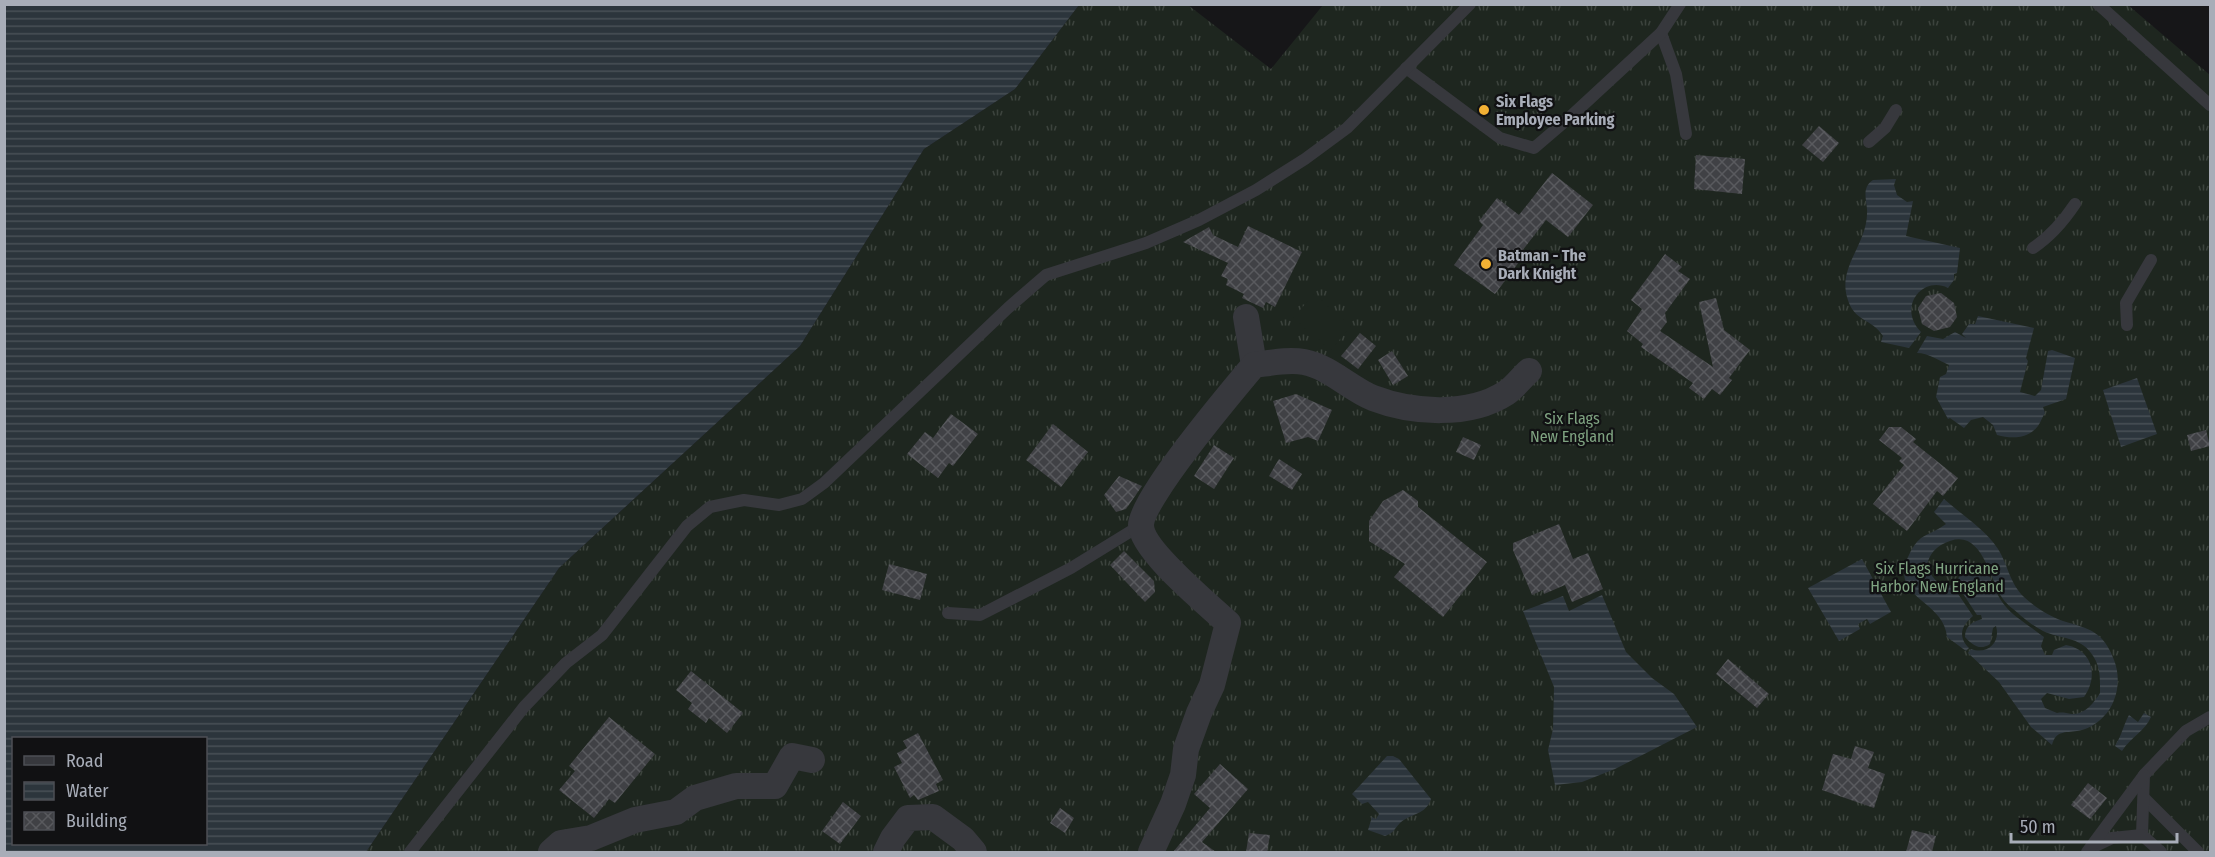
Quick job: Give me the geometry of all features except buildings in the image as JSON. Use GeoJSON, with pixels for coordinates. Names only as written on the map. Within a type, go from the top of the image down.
{"type":"FeatureCollection","features":[{"type":"Feature","properties":{"kind":"street"},"geometry":{"type":"LineString","coordinates":[[1246,316],[1254,365]]}},
{"type":"Feature","properties":{"kind":"street"},"geometry":{"type":"LineString","coordinates":[[1151,852],[1173,804],[1183,775],[1186,749],[1198,713],[1212,685],[1228,623],[1161,560],[1144,537],[1141,525],[1147,506],[1159,486],[1254,365],[1304,362],[1321,368],[1373,398],[1431,411],[1467,408],[1491,401],[1507,392],[1528,371]]}},
{"type":"Feature","properties":{"kind":"street"},"geometry":{"type":"LineString","coordinates":[[551,852],[561,843],[591,838],[635,820],[676,813],[695,798],[736,786],[775,786],[792,756],[812,760]]}},
{"type":"Feature","properties":{"kind":"street"},"geometry":{"type":"LineString","coordinates":[[886,852],[908,818],[933,817],[963,839],[974,852]]}},
{"type":"Feature","properties":{"kind":"lane"},"geometry":{"type":"LineString","coordinates":[[410,852],[524,707],[566,663],[602,635],[687,526],[710,507],[744,500],[779,505],[802,499],[824,483],[1008,308],[1046,275],[1146,243],[1199,220],[1256,190],[1305,159],[1347,128],[1470,4]]}},
{"type":"Feature","properties":{"kind":"lane"},"geometry":{"type":"LineString","coordinates":[[1406,68],[1500,138],[1534,148],[1578,111],[1661,33],[1680,4]]}},
{"type":"Feature","properties":{"kind":"lane"},"geometry":{"type":"LineString","coordinates":[[2098,4],[2211,105]]}},
{"type":"Feature","properties":{"kind":"lane"},"geometry":{"type":"LineString","coordinates":[[1661,33],[1676,74],[1686,134]]}},
{"type":"Feature","properties":{"kind":"lane"},"geometry":{"type":"LineString","coordinates":[[1869,142],[1885,128],[1896,110]]}},
{"type":"Feature","properties":{"kind":"lane"},"geometry":{"type":"LineString","coordinates":[[2033,248],[2048,238],[2075,204]]}},
{"type":"Feature","properties":{"kind":"lane"},"geometry":{"type":"LineString","coordinates":[[2127,325],[2126,303],[2151,260]]}},
{"type":"Feature","properties":{"kind":"lane"},"geometry":{"type":"LineString","coordinates":[[948,614],[980,615],[1071,568],[1141,525]]}},
{"type":"Feature","properties":{"kind":"lane"},"geometry":{"type":"LineString","coordinates":[[2088,850],[2144,775],[2187,731],[2211,717]]}},
{"type":"Feature","properties":{"kind":"lane"},"geometry":{"type":"LineString","coordinates":[[2142,835],[2144,775]]}},
{"type":"Feature","properties":{"kind":"lane"},"geometry":{"type":"LineString","coordinates":[[2144,798],[2198,852]]}},
{"type":"Feature","properties":{"kind":"lane"},"geometry":{"type":"LineString","coordinates":[[2088,850],[2112,838],[2142,835],[2161,852]]}},
{"type":"Feature","properties":{"kind":"green space","name":"Six Flags New England"},"geometry":{"type":"Polygon","coordinates":[[[1079,5],[1188,5],[1271,69],[1323,5],[2128,5],[2210,75],[2210,852],[366,852],[559,568],[800,346],[924,149],[1015,89],[1079,5]]]}},
{"type":"Feature","properties":{"kind":"green space"},"geometry":{"type":"Polygon","coordinates":[[[1314,294],[1351,326],[1331,350],[1293,318],[1314,294]]]}},
{"type":"Feature","properties":{"kind":"water"},"geometry":{"type":"Polygon","coordinates":[[[5,4],[1079,4],[1015,89],[924,149],[800,346],[559,568],[366,852],[5,852],[5,4]]]}},
{"type":"Feature","properties":{"kind":"water"},"geometry":{"type":"Polygon","coordinates":[[[1896,179],[1894,185],[1897,195],[1907,202],[1913,201],[1906,236],[1960,248],[1957,273],[1954,274],[1954,280],[1948,288],[1938,285],[1929,286],[1916,296],[1911,313],[1914,323],[1921,332],[1909,348],[1881,342],[1883,336],[1879,330],[1854,312],[1847,297],[1845,285],[1866,221],[1867,186],[1873,180],[1896,179]]]}},
{"type":"Feature","properties":{"kind":"water"},"geometry":{"type":"Polygon","coordinates":[[[1978,316],[2034,328],[2020,392],[2035,396],[2041,390],[2048,351],[2052,350],[2075,358],[2066,399],[2043,407],[2045,413],[2039,424],[2025,436],[1997,435],[1993,425],[1983,417],[1971,420],[1964,428],[1950,418],[1948,419],[1936,397],[1940,377],[1946,374],[1949,365],[1917,353],[1927,336],[1943,339],[1955,332],[1966,338],[1962,334],[1969,324],[1975,324],[1978,316]]]}},
{"type":"Feature","properties":{"kind":"water"},"geometry":{"type":"Polygon","coordinates":[[[2137,378],[2157,434],[2121,447],[2103,390],[2137,378]]]}},
{"type":"Feature","properties":{"kind":"water"},"geometry":{"type":"Polygon","coordinates":[[[1944,499],[1993,542],[2015,586],[2024,597],[2053,617],[2088,629],[2100,637],[2110,650],[2118,675],[2116,695],[2112,706],[2094,724],[2083,730],[2059,735],[2052,745],[2031,727],[1999,682],[1968,653],[1971,649],[1987,649],[1995,642],[1997,632],[1996,626],[1993,628],[1990,644],[1983,647],[1973,645],[1965,637],[1970,625],[1982,619],[1956,583],[1961,573],[1969,576],[1974,571],[1989,575],[1999,597],[2010,612],[2044,637],[2041,646],[2045,655],[2052,655],[2054,650],[2066,645],[2083,653],[2088,659],[2092,674],[2084,697],[2069,699],[2047,693],[2041,699],[2045,708],[2057,713],[2081,713],[2095,701],[2100,693],[2098,667],[2091,653],[2075,641],[2049,634],[2028,622],[2009,605],[2003,599],[1988,566],[1975,546],[1966,540],[1955,540],[1941,545],[1931,554],[1927,567],[1937,581],[1944,585],[1952,585],[1973,616],[1962,631],[1965,644],[1969,648],[1966,651],[1947,637],[1944,625],[1937,615],[1911,591],[1904,571],[1908,557],[1921,538],[1946,524],[1934,512],[1944,499]]]}},
{"type":"Feature","properties":{"kind":"water"},"geometry":{"type":"Polygon","coordinates":[[[1862,559],[1891,612],[1870,624],[1867,619],[1858,624],[1860,629],[1839,641],[1808,588],[1862,559]]]}},
{"type":"Feature","properties":{"kind":"water"},"geometry":{"type":"Polygon","coordinates":[[[1602,595],[1626,652],[1652,678],[1674,694],[1697,727],[1615,769],[1582,782],[1555,785],[1548,750],[1553,729],[1554,687],[1523,611],[1563,596],[1569,611],[1602,595]]]}},
{"type":"Feature","properties":{"kind":"water"},"geometry":{"type":"Polygon","coordinates":[[[2144,713],[2151,717],[2145,726],[2122,751],[2115,746],[2129,715],[2138,722],[2144,713]]]}},
{"type":"Feature","properties":{"kind":"water"},"geometry":{"type":"Polygon","coordinates":[[[1387,756],[1399,759],[1431,799],[1426,808],[1404,820],[1385,836],[1368,830],[1372,817],[1376,819],[1379,814],[1368,802],[1362,804],[1352,794],[1387,756]]]}},
{"type":"Feature","properties":{"kind":"place","name":"Six Flags Employee Parking"},"geometry":{"type":"Point","coordinates":[1484,110]}},
{"type":"Feature","properties":{"kind":"place","name":"Batman - The Dark Knight"},"geometry":{"type":"Point","coordinates":[1486,264]}},
{"type":"Feature","properties":{"kind":"park label","name":"Six Flags Hurricane Harbor New England"},"geometry":{"type":"Point","coordinates":[1937,577]}}]}
